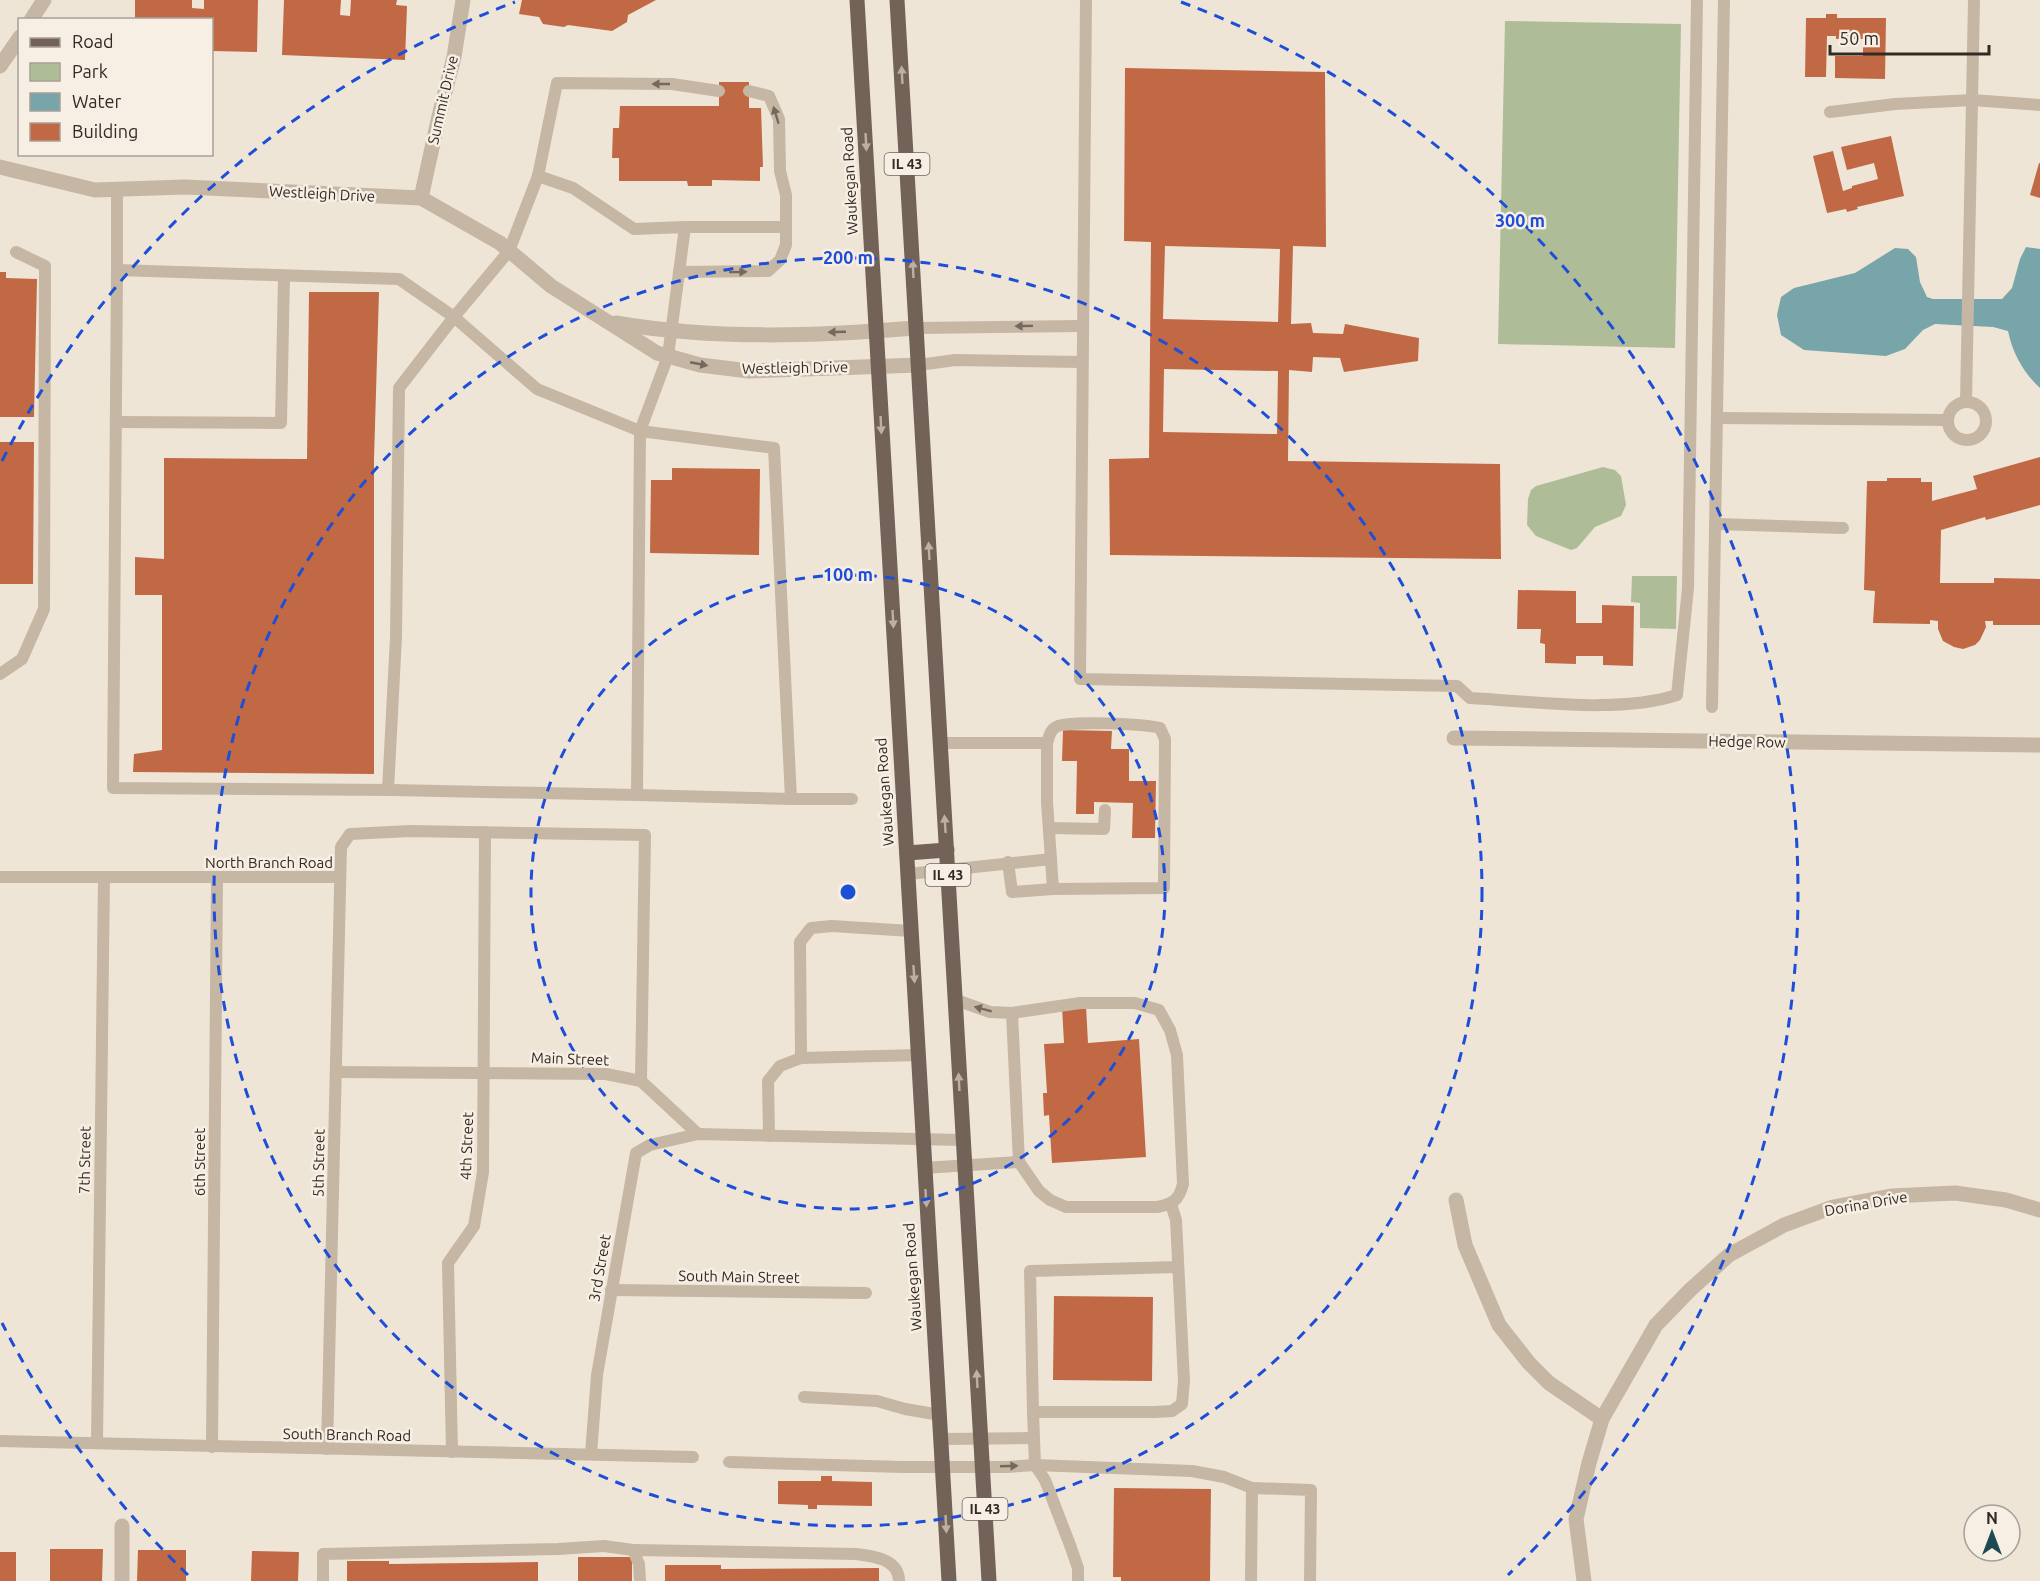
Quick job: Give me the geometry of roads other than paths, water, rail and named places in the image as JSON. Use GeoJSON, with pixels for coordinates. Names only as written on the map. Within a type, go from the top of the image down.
{"type":"FeatureCollection","features":[{"type":"Feature","properties":{"kind":"main road","name":"Waukegan Road"},"geometry":{"type":"LineString","coordinates":[[857,0],[949,1581]]}},
{"type":"Feature","properties":{"kind":"main road","name":"IL 43"},"geometry":{"type":"LineString","coordinates":[[897,0],[989,1581]]}},
{"type":"Feature","properties":{"kind":"main road"},"geometry":{"type":"LineString","coordinates":[[907,853],[947,850]]}},
{"type":"Feature","properties":{"kind":"street"},"geometry":{"type":"LineString","coordinates":[[32,18],[44,0]]}},
{"type":"Feature","properties":{"kind":"street","name":"Summit Drive"},"geometry":{"type":"LineString","coordinates":[[421,198],[454,57],[463,0]]}},
{"type":"Feature","properties":{"kind":"street"},"geometry":{"type":"LineString","coordinates":[[0,66],[18,40]]}},
{"type":"Feature","properties":{"kind":"street","name":"Westleigh Drive"},"geometry":{"type":"LineString","coordinates":[[0,167],[95,190],[184,187],[421,198],[500,243],[551,286],[657,353],[700,364],[749,371],[919,365]]}},
{"type":"Feature","properties":{"kind":"street","name":"Westleigh Drive"},"geometry":{"type":"LineString","coordinates":[[610,322],[671,332],[736,335],[916,328]]}},
{"type":"Feature","properties":{"kind":"street","name":"Hedge Row"},"geometry":{"type":"LineString","coordinates":[[1454,738],[2040,746]]}},
{"type":"Feature","properties":{"kind":"street","name":"Dorina Drive"},"geometry":{"type":"LineString","coordinates":[[1584,1581],[1576,1519],[1602,1419],[1656,1325],[1690,1290],[1729,1256],[1784,1225],[1833,1207],[1891,1196],[1955,1193],[2006,1200],[2040,1210]]}},
{"type":"Feature","properties":{"kind":"street"},"geometry":{"type":"LineString","coordinates":[[1456,1200],[1465,1245],[1499,1325],[1529,1363],[1549,1383],[1602,1419]]}},
{"type":"Feature","properties":{"kind":"street"},"geometry":{"type":"LineString","coordinates":[[122,1526],[122,1581]]}},
{"type":"Feature","properties":{"kind":"lane"},"geometry":{"type":"LineString","coordinates":[[1086,0],[1080,680],[1456,687],[1470,698],[1610,705],[1660,700],[1677,695],[1689,588],[1697,0]]}},
{"type":"Feature","properties":{"kind":"lane"},"geometry":{"type":"LineString","coordinates":[[1712,707],[1724,0]]}},
{"type":"Feature","properties":{"kind":"lane"},"geometry":{"type":"LineString","coordinates":[[1966,402],[1974,0]]}},
{"type":"Feature","properties":{"kind":"lane"},"geometry":{"type":"LineString","coordinates":[[388,790],[396,637],[399,388],[509,251],[538,176],[557,83],[672,84],[719,91]]}},
{"type":"Feature","properties":{"kind":"lane"},"geometry":{"type":"LineString","coordinates":[[679,272],[768,271],[780,260],[786,244],[786,195],[780,171],[779,119],[769,96],[749,92]]}},
{"type":"Feature","properties":{"kind":"lane"},"geometry":{"type":"LineString","coordinates":[[1830,112],[1895,104],[1972,100],[2040,105]]}},
{"type":"Feature","properties":{"kind":"lane"},"geometry":{"type":"LineString","coordinates":[[538,176],[573,188],[634,229],[786,227]]}},
{"type":"Feature","properties":{"kind":"lane"},"geometry":{"type":"LineString","coordinates":[[117,189],[113,788],[388,790],[852,799]]}},
{"type":"Feature","properties":{"kind":"lane"},"geometry":{"type":"LineString","coordinates":[[637,795],[640,431],[668,356],[685,227]]}},
{"type":"Feature","properties":{"kind":"lane"},"geometry":{"type":"LineString","coordinates":[[0,674],[22,659],[44,609],[45,266],[16,252]]}},
{"type":"Feature","properties":{"kind":"lane"},"geometry":{"type":"LineString","coordinates":[[117,270],[399,279],[454,317],[537,389],[640,431],[774,448],[791,799]]}},
{"type":"Feature","properties":{"kind":"lane"},"geometry":{"type":"LineString","coordinates":[[116,422],[281,423],[284,276]]}},
{"type":"Feature","properties":{"kind":"lane"},"geometry":{"type":"LineString","coordinates":[[916,328],[1082,326]]}},
{"type":"Feature","properties":{"kind":"lane"},"geometry":{"type":"LineString","coordinates":[[919,365],[955,360],[1082,362]]}},
{"type":"Feature","properties":{"kind":"lane"},"geometry":{"type":"LineString","coordinates":[[1966,402],[1979,405],[1987,423],[1982,434],[1970,440],[1957,437],[1949,427],[1948,420],[1956,406],[1966,402]]}},
{"type":"Feature","properties":{"kind":"lane"},"geometry":{"type":"LineString","coordinates":[[1718,418],[1948,420]]}},
{"type":"Feature","properties":{"kind":"lane"},"geometry":{"type":"LineString","coordinates":[[1716,524],[1843,528]]}},
{"type":"Feature","properties":{"kind":"lane"},"geometry":{"type":"LineString","coordinates":[[1008,862],[1012,892],[1053,889],[1164,888],[1165,739],[1160,728],[1072,723],[1053,728],[1047,743],[1053,889]]}},
{"type":"Feature","properties":{"kind":"lane"},"geometry":{"type":"LineString","coordinates":[[940,743],[1047,743]]}},
{"type":"Feature","properties":{"kind":"lane"},"geometry":{"type":"LineString","coordinates":[[1049,828],[1104,829],[1105,810]]}},
{"type":"Feature","properties":{"kind":"lane","name":"North Branch Road"},"geometry":{"type":"LineString","coordinates":[[0,877],[340,877],[341,847],[350,834],[410,831],[645,835],[640,1081]]}},
{"type":"Feature","properties":{"kind":"lane","name":"4th Street"},"geometry":{"type":"LineString","coordinates":[[452,1452],[448,1263],[474,1226],[483,1172],[485,832]]}},
{"type":"Feature","properties":{"kind":"lane"},"geometry":{"type":"LineString","coordinates":[[908,874],[1051,859]]}},
{"type":"Feature","properties":{"kind":"lane","name":"5th Street"},"geometry":{"type":"LineString","coordinates":[[327,1449],[340,877]]}},
{"type":"Feature","properties":{"kind":"lane","name":"7th Street"},"geometry":{"type":"LineString","coordinates":[[97,1443],[104,878]]}},
{"type":"Feature","properties":{"kind":"lane","name":"6th Street"},"geometry":{"type":"LineString","coordinates":[[212,1447],[217,878]]}},
{"type":"Feature","properties":{"kind":"lane"},"geometry":{"type":"LineString","coordinates":[[801,1058],[800,942],[811,928],[832,926],[912,931]]}},
{"type":"Feature","properties":{"kind":"lane"},"geometry":{"type":"LineString","coordinates":[[956,1000],[990,1012],[1012,1013],[1080,1003],[1134,1003],[1159,1010],[1170,1030],[1177,1055],[1183,1184],[1180,1197],[1171,1204],[1157,1207],[1066,1207],[1050,1200],[1039,1191],[1019,1162],[1012,1013]]}},
{"type":"Feature","properties":{"kind":"lane"},"geometry":{"type":"LineString","coordinates":[[769,1136],[768,1081],[780,1066],[801,1058],[919,1055]]}},
{"type":"Feature","properties":{"kind":"lane","name":"Main Street"},"geometry":{"type":"LineString","coordinates":[[336,1072],[606,1074],[640,1081]]}},
{"type":"Feature","properties":{"kind":"lane"},"geometry":{"type":"LineString","coordinates":[[640,1081],[698,1134],[962,1140]]}},
{"type":"Feature","properties":{"kind":"lane","name":"3rd Street"},"geometry":{"type":"LineString","coordinates":[[591,1454],[597,1375],[636,1153],[650,1145],[698,1134]]}},
{"type":"Feature","properties":{"kind":"lane"},"geometry":{"type":"LineString","coordinates":[[924,1168],[1019,1162]]}},
{"type":"Feature","properties":{"kind":"lane"},"geometry":{"type":"LineString","coordinates":[[1033,1412],[1155,1412],[1172,1411],[1182,1404],[1184,1381],[1176,1220],[1171,1204]]}},
{"type":"Feature","properties":{"kind":"lane"},"geometry":{"type":"LineString","coordinates":[[1078,1581],[1078,1568],[1070,1545],[1045,1480],[1035,1465],[1030,1271],[1178,1268]]}},
{"type":"Feature","properties":{"kind":"lane","name":"South Main Street"},"geometry":{"type":"LineString","coordinates":[[611,1290],[866,1293]]}},
{"type":"Feature","properties":{"kind":"lane"},"geometry":{"type":"LineString","coordinates":[[804,1397],[877,1401],[905,1409],[940,1414]]}},
{"type":"Feature","properties":{"kind":"lane"},"geometry":{"type":"LineString","coordinates":[[941,1439],[1033,1438]]}},
{"type":"Feature","properties":{"kind":"lane","name":"South Branch Road"},"geometry":{"type":"LineString","coordinates":[[0,1441],[693,1457]]}},
{"type":"Feature","properties":{"kind":"lane"},"geometry":{"type":"LineString","coordinates":[[729,1462],[943,1467],[1035,1465],[1192,1471],[1224,1478],[1252,1488],[1311,1490],[1310,1581]]}},
{"type":"Feature","properties":{"kind":"lane"},"geometry":{"type":"LineString","coordinates":[[1251,1581],[1252,1488]]}},
{"type":"Feature","properties":{"kind":"lane"},"geometry":{"type":"LineString","coordinates":[[323,1581],[323,1554],[604,1546],[633,1550],[856,1554],[878,1557],[894,1566],[899,1581]]}},
{"type":"Feature","properties":{"kind":"lane"},"geometry":{"type":"LineString","coordinates":[[633,1550],[639,1564],[640,1581]]}},
{"type":"Feature","properties":{"kind":"water"},"geometry":{"type":"Polygon","coordinates":[[[2026,247],[2040,249],[2040,388],[2020,362],[2008,331],[1993,327],[1935,324],[1923,330],[1905,349],[1886,356],[1804,350],[1781,335],[1777,315],[1781,297],[1794,288],[1855,273],[1895,248],[1908,249],[1916,257],[1920,282],[1927,297],[1933,299],[2002,299],[2012,288],[2020,259],[2026,247]]]}}]}
